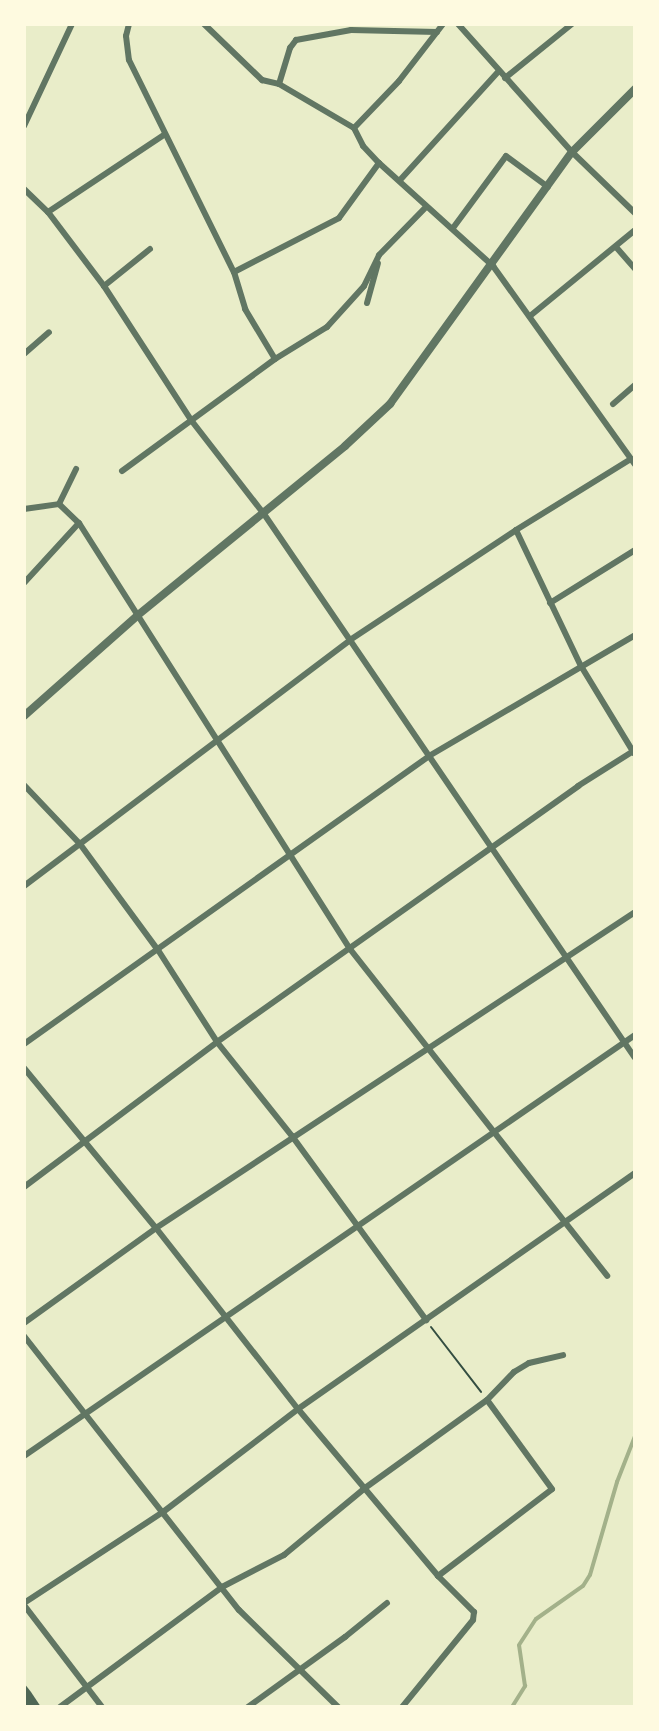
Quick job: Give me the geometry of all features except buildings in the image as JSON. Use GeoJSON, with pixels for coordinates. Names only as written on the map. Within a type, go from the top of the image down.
{"type":"FeatureCollection","features":[{"type":"Feature","properties":{"kind":"street"},"geometry":{"type":"LineString","coordinates":[[24,126],[72,24]]}},
{"type":"Feature","properties":{"kind":"street"},"geometry":{"type":"LineString","coordinates":[[129,24],[126,36],[129,60],[234,272],[245,309],[275,359]]}},
{"type":"Feature","properties":{"kind":"street"},"geometry":{"type":"LineString","coordinates":[[24,886],[350,640],[516,530],[633,462],[493,266],[426,207],[401,179],[379,163],[363,146],[354,128],[279,84],[262,80],[204,24]]}},
{"type":"Feature","properties":{"kind":"street"},"geometry":{"type":"LineString","coordinates":[[315,24],[317,35]]}},
{"type":"Feature","properties":{"kind":"street"},"geometry":{"type":"LineString","coordinates":[[354,128],[399,81],[443,24]]}},
{"type":"Feature","properties":{"kind":"street"},"geometry":{"type":"LineString","coordinates":[[458,24],[572,152],[635,213]]}},
{"type":"Feature","properties":{"kind":"street"},"geometry":{"type":"LineString","coordinates":[[505,78],[572,24]]}},
{"type":"Feature","properties":{"kind":"street"},"geometry":{"type":"LineString","coordinates":[[279,84],[290,48],[296,40],[366,27],[405,33],[437,32]]}},
{"type":"Feature","properties":{"kind":"street"},"geometry":{"type":"LineString","coordinates":[[401,179],[498,72]]}},
{"type":"Feature","properties":{"kind":"street"},"geometry":{"type":"LineString","coordinates":[[24,716],[138,615],[264,514],[390,404],[493,266],[572,152],[635,89]]}},
{"type":"Feature","properties":{"kind":"street"},"geometry":{"type":"LineString","coordinates":[[48,212],[164,135]]}},
{"type":"Feature","properties":{"kind":"street"},"geometry":{"type":"LineString","coordinates":[[453,228],[506,156],[548,187]]}},
{"type":"Feature","properties":{"kind":"street"},"geometry":{"type":"LineString","coordinates":[[234,272],[339,218],[379,163]]}},
{"type":"Feature","properties":{"kind":"street"},"geometry":{"type":"LineString","coordinates":[[24,189],[48,212],[104,286],[191,420],[264,514],[635,1058]]}},
{"type":"Feature","properties":{"kind":"street"},"geometry":{"type":"LineString","coordinates":[[627,206],[635,198]]}},
{"type":"Feature","properties":{"kind":"street"},"geometry":{"type":"LineString","coordinates":[[122,471],[275,359],[327,327],[364,286],[379,255],[426,207]]}},
{"type":"Feature","properties":{"kind":"street"},"geometry":{"type":"LineString","coordinates":[[530,316],[635,230]]}},
{"type":"Feature","properties":{"kind":"street"},"geometry":{"type":"LineString","coordinates":[[616,247],[635,269]]}},
{"type":"Feature","properties":{"kind":"street"},"geometry":{"type":"LineString","coordinates":[[104,286],[150,249]]}},
{"type":"Feature","properties":{"kind":"street"},"geometry":{"type":"LineString","coordinates":[[367,303],[379,255]]}},
{"type":"Feature","properties":{"kind":"street"},"geometry":{"type":"LineString","coordinates":[[24,354],[49,332]]}},
{"type":"Feature","properties":{"kind":"street"},"geometry":{"type":"LineString","coordinates":[[613,404],[635,385]]}},
{"type":"Feature","properties":{"kind":"street"},"geometry":{"type":"LineString","coordinates":[[59,504],[76,469]]}},
{"type":"Feature","properties":{"kind":"street"},"geometry":{"type":"LineString","coordinates":[[24,509],[59,504]]}},
{"type":"Feature","properties":{"kind":"street"},"geometry":{"type":"LineString","coordinates":[[59,504],[79,523],[350,949],[607,1276]]}},
{"type":"Feature","properties":{"kind":"street"},"geometry":{"type":"LineString","coordinates":[[25,581],[79,523]]}},
{"type":"Feature","properties":{"kind":"street"},"geometry":{"type":"LineString","coordinates":[[24,1187],[217,1042],[634,752],[581,666],[516,530]]}},
{"type":"Feature","properties":{"kind":"street"},"geometry":{"type":"LineString","coordinates":[[550,603],[635,550]]}},
{"type":"Feature","properties":{"kind":"street"},"geometry":{"type":"LineString","coordinates":[[24,1044],[429,756],[635,635]]}},
{"type":"Feature","properties":{"kind":"street"},"geometry":{"type":"LineString","coordinates":[[24,785],[80,844],[158,950],[217,1042],[292,1136],[355,1227],[426,1320]]}},
{"type":"Feature","properties":{"kind":"street"},"geometry":{"type":"LineString","coordinates":[[24,1323],[292,1136],[635,912]]}},
{"type":"Feature","properties":{"kind":"street"},"geometry":{"type":"LineString","coordinates":[[24,1456],[635,1035]]}},
{"type":"Feature","properties":{"kind":"street"},"geometry":{"type":"LineString","coordinates":[[24,1068],[156,1228],[298,1409],[438,1576],[474,1612],[473,1620],[402,1707]]}},
{"type":"Feature","properties":{"kind":"street"},"geometry":{"type":"LineString","coordinates":[[102,1707],[24,1604],[163,1512],[298,1409],[635,1173]]}},
{"type":"Feature","properties":{"kind":"street"},"geometry":{"type":"LineString","coordinates":[[24,1336],[239,1610],[338,1707]]}},
{"type":"Feature","properties":{"kind":"street"},"geometry":{"type":"LineString","coordinates":[[60,1707],[222,1587],[284,1555],[365,1488],[487,1400],[529,1363],[563,1355]]}},
{"type":"Feature","properties":{"kind":"street"},"geometry":{"type":"LineString","coordinates":[[438,1576],[548,1494],[551,1484],[487,1400]]}},
{"type":"Feature","properties":{"kind":"street"},"geometry":{"type":"LineString","coordinates":[[248,1707],[387,1603]]}},
{"type":"Feature","properties":{"kind":"path"},"geometry":{"type":"LineString","coordinates":[[426,1320],[487,1400]]}},
{"type":"Feature","properties":{"kind":"waterway"},"geometry":{"type":"LineString","coordinates":[[512,1707],[525,1686],[519,1645],[536,1619],[583,1586],[590,1575],[617,1482],[635,1436]]}}]}
